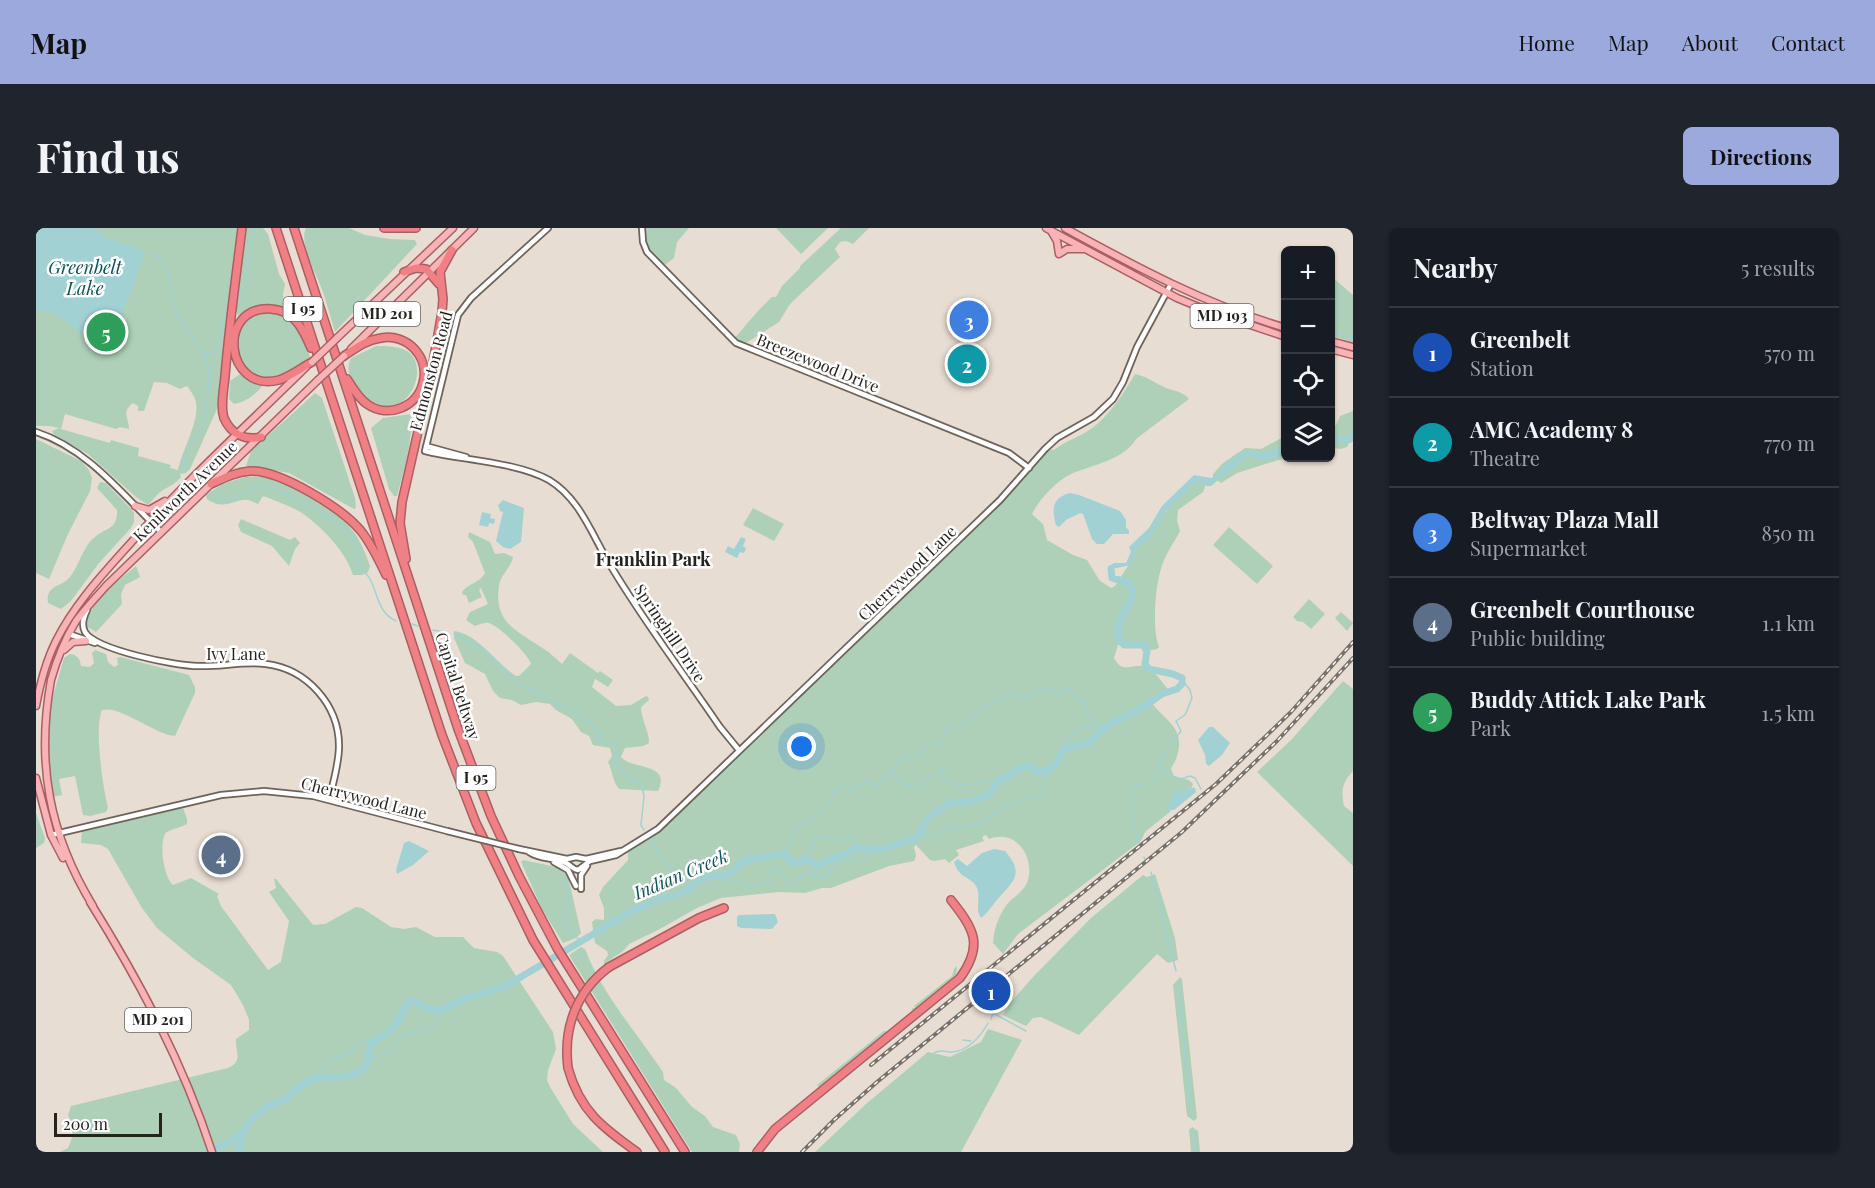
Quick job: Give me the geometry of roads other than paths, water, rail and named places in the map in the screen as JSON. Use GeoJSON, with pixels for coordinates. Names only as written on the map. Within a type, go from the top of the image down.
{"type":"FeatureCollection","features":[{"type":"Feature","properties":{"kind":"highway"},"geometry":{"type":"LineString","coordinates":[[242,228],[222,405],[225,420],[237,435],[251,439],[261,437]]}},
{"type":"Feature","properties":{"kind":"highway","name":"Capital Beltway"},"geometry":{"type":"LineString","coordinates":[[276,228],[446,745],[473,814],[504,884],[549,968],[665,1152]]}},
{"type":"Feature","properties":{"kind":"highway","name":"Capital Beltway"},"geometry":{"type":"LineString","coordinates":[[294,228],[415,600],[481,791],[510,858],[557,948],[685,1152]]}},
{"type":"Feature","properties":{"kind":"highway"},"geometry":{"type":"LineString","coordinates":[[384,228],[416,228]]}},
{"type":"Feature","properties":{"kind":"highway"},"geometry":{"type":"LineString","coordinates":[[415,600],[402,540],[401,514],[443,304],[440,272],[452,250]]}},
{"type":"Feature","properties":{"kind":"highway"},"geometry":{"type":"LineString","coordinates":[[404,272],[416,268],[426,269],[442,289]]}},
{"type":"Feature","properties":{"kind":"highway"},"geometry":{"type":"LineString","coordinates":[[312,362],[281,379],[265,381],[255,378],[242,369],[234,354],[233,340],[237,328],[245,318],[259,310],[274,309],[288,314],[299,324],[306,336],[329,390]]}},
{"type":"Feature","properties":{"kind":"highway"},"geometry":{"type":"LineString","coordinates":[[341,368],[361,399],[382,410],[396,410],[409,404],[419,394],[424,381],[424,367],[419,354],[408,343],[395,337],[370,340],[344,356]]}},
{"type":"Feature","properties":{"kind":"highway"},"geometry":{"type":"LineString","coordinates":[[211,484],[241,473],[255,471],[270,473],[292,483],[344,515],[363,533],[373,548],[405,622]]}},
{"type":"Feature","properties":{"kind":"highway"},"geometry":{"type":"LineString","coordinates":[[757,1152],[775,1129],[960,978],[972,954],[973,931],[951,900]]}},
{"type":"Feature","properties":{"kind":"highway"},"geometry":{"type":"LineString","coordinates":[[634,1150],[607,1131],[588,1112],[575,1091],[568,1068],[567,1038],[573,1011],[588,987],[609,967],[699,918],[724,908]]}},
{"type":"Feature","properties":{"kind":"main road","name":"Kenilworth Avenue"},"geometry":{"type":"LineString","coordinates":[[36,706],[51,654],[71,616],[93,585],[177,492],[404,272],[453,228]]}},
{"type":"Feature","properties":{"kind":"main road","name":"Kenilworth Avenue"},"geometry":{"type":"LineString","coordinates":[[54,835],[42,774],[40,736],[46,697],[60,655],[80,616],[161,532],[474,228]]}},
{"type":"Feature","properties":{"kind":"main road","name":"MD 193"},"geometry":{"type":"LineString","coordinates":[[1065,228],[1171,284],[1228,309],[1281,326]]}},
{"type":"Feature","properties":{"kind":"main road","name":"MD 193"},"geometry":{"type":"LineString","coordinates":[[1047,229],[1166,293],[1212,312],[1281,335]]}},
{"type":"Feature","properties":{"kind":"main road"},"geometry":{"type":"LineString","coordinates":[[1047,229],[1058,241],[1059,254],[1073,248],[1086,249]]}},
{"type":"Feature","properties":{"kind":"main road"},"geometry":{"type":"LineString","coordinates":[[1335,342],[1353,347]]}},
{"type":"Feature","properties":{"kind":"main road"},"geometry":{"type":"LineString","coordinates":[[1335,350],[1353,355]]}},
{"type":"Feature","properties":{"kind":"main road"},"geometry":{"type":"LineString","coordinates":[[135,506],[151,510],[177,492]]}},
{"type":"Feature","properties":{"kind":"main road"},"geometry":{"type":"LineString","coordinates":[[69,634],[71,616]]}},
{"type":"Feature","properties":{"kind":"main road"},"geometry":{"type":"LineString","coordinates":[[60,655],[73,642],[86,641]]}},
{"type":"Feature","properties":{"kind":"main road","name":"MD 201"},"geometry":{"type":"LineString","coordinates":[[36,778],[54,835],[144,993],[181,1070],[212,1152]]}},
{"type":"Feature","properties":{"kind":"street","name":"Edmonston Road"},"geometry":{"type":"LineString","coordinates":[[426,448],[458,315],[471,298],[548,228]]}},
{"type":"Feature","properties":{"kind":"street","name":"Breezewood Drive"},"geometry":{"type":"LineString","coordinates":[[642,228],[643,242],[648,252],[736,344],[1009,453],[1029,468]]}},
{"type":"Feature","properties":{"kind":"street","name":"Cherrywood Lane"},"geometry":{"type":"LineString","coordinates":[[582,866],[590,861],[616,855],[658,829],[1000,500],[1057,438],[1089,420],[1113,399],[1124,381],[1137,347],[1171,284]]}},
{"type":"Feature","properties":{"kind":"street"},"geometry":{"type":"LineString","coordinates":[[36,432],[56,440],[84,458],[105,475],[161,532]]}},
{"type":"Feature","properties":{"kind":"street","name":"Springhill Drive"},"geometry":{"type":"LineString","coordinates":[[426,448],[539,475],[568,495],[579,509],[614,573],[738,750]]}},
{"type":"Feature","properties":{"kind":"street","name":"Ivy Lane"},"geometry":{"type":"LineString","coordinates":[[90,605],[83,620],[84,630],[92,638],[107,645]]}},
{"type":"Feature","properties":{"kind":"street","name":"Ivy Lane"},"geometry":{"type":"LineString","coordinates":[[69,634],[86,641],[174,664],[272,665],[292,672],[307,681],[325,700],[337,729],[338,759],[329,800]]}},
{"type":"Feature","properties":{"kind":"street","name":"Cherrywood Lane"},"geometry":{"type":"LineString","coordinates":[[54,835],[221,795],[244,792],[296,792],[529,852],[572,858]]}},
{"type":"Feature","properties":{"kind":"street","name":"Cherrywood Lane"},"geometry":{"type":"LineString","coordinates":[[581,859],[622,850]]}},
{"type":"Feature","properties":{"kind":"street","name":"Cherrywood Lane"},"geometry":{"type":"LineString","coordinates":[[529,852],[570,865]]}},
{"type":"Feature","properties":{"kind":"street"},"geometry":{"type":"LineString","coordinates":[[546,858],[566,867],[579,887],[584,869],[607,857]]}},
{"type":"Feature","properties":{"kind":"street"},"geometry":{"type":"LineString","coordinates":[[572,858],[581,859],[582,866],[576,870],[570,865],[572,858]]}},
{"type":"Feature","properties":{"kind":"water","name":"Greenbelt Lake"},"geometry":{"type":"Polygon","coordinates":[[[36,228],[93,228],[107,238],[138,248],[145,253],[114,336],[83,334],[54,313],[36,311],[36,228]]]}},
{"type":"Feature","properties":{"kind":"water"},"geometry":{"type":"Polygon","coordinates":[[[1353,432],[1351,443],[1335,443],[1335,436],[1345,437],[1353,432]]]}},
{"type":"Feature","properties":{"kind":"water"},"geometry":{"type":"Polygon","coordinates":[[[1281,446],[1281,454],[1272,459],[1263,460],[1248,456],[1211,486],[1199,481],[1195,483],[1166,511],[1150,538],[1137,548],[1131,565],[1112,569],[1114,576],[1110,579],[1108,567],[1114,563],[1126,563],[1131,552],[1129,547],[1149,528],[1162,506],[1194,475],[1211,478],[1217,476],[1221,468],[1247,450],[1268,453],[1281,446]]]}},
{"type":"Feature","properties":{"kind":"water"},"geometry":{"type":"Polygon","coordinates":[[[1070,493],[1120,511],[1126,520],[1129,534],[1113,534],[1104,544],[1097,544],[1092,539],[1083,514],[1080,513],[1066,520],[1059,527],[1056,525],[1054,505],[1059,498],[1070,493]]]}},
{"type":"Feature","properties":{"kind":"water"},"geometry":{"type":"Polygon","coordinates":[[[503,500],[524,508],[521,542],[510,549],[496,541],[503,512],[500,511],[498,505],[503,500]]]}},
{"type":"Feature","properties":{"kind":"water"},"geometry":{"type":"Polygon","coordinates":[[[482,512],[491,514],[490,518],[495,519],[494,524],[489,523],[488,527],[479,525],[482,512]]]}},
{"type":"Feature","properties":{"kind":"water"},"geometry":{"type":"Polygon","coordinates":[[[741,537],[746,539],[743,546],[746,548],[744,553],[740,552],[737,558],[725,552],[728,546],[734,549],[741,537]]]}},
{"type":"Feature","properties":{"kind":"water"},"geometry":{"type":"Polygon","coordinates":[[[1209,727],[1213,727],[1230,743],[1222,755],[1209,766],[1206,764],[1205,755],[1198,740],[1209,727]]]}},
{"type":"Feature","properties":{"kind":"water"},"geometry":{"type":"Polygon","coordinates":[[[1188,787],[1195,788],[1196,792],[1174,810],[1169,810],[1171,798],[1176,793],[1188,792],[1188,787]]]}},
{"type":"Feature","properties":{"kind":"water"},"geometry":{"type":"Polygon","coordinates":[[[409,841],[429,851],[413,865],[397,874],[396,870],[404,843],[409,841]]]}},
{"type":"Feature","properties":{"kind":"water"},"geometry":{"type":"Polygon","coordinates":[[[994,849],[1005,851],[1015,866],[1016,872],[1012,883],[981,918],[978,910],[978,890],[971,880],[959,872],[954,862],[958,859],[967,866],[982,853],[994,849]]]}},
{"type":"Feature","properties":{"kind":"water"},"geometry":{"type":"Polygon","coordinates":[[[775,914],[778,922],[772,929],[737,926],[739,915],[775,914]]]}},
{"type":"Feature","properties":{"kind":"waterway"},"geometry":{"type":"LineString","coordinates":[[243,300],[254,228]]}},
{"type":"Feature","properties":{"kind":"waterway"},"geometry":{"type":"LineString","coordinates":[[152,254],[164,264],[178,316],[200,348],[208,366],[209,382],[204,420],[201,430],[187,451],[185,469]]}},
{"type":"Feature","properties":{"kind":"waterway"},"geometry":{"type":"LineString","coordinates":[[205,354],[217,351],[220,346],[224,314]]}},
{"type":"Feature","properties":{"kind":"waterway"},"geometry":{"type":"LineString","coordinates":[[1335,333],[1353,338]]}},
{"type":"Feature","properties":{"kind":"waterway"},"geometry":{"type":"LineString","coordinates":[[210,494],[227,500],[262,487],[277,489],[336,523],[356,544],[360,566],[370,579],[385,613],[396,621]]}},
{"type":"Feature","properties":{"kind":"waterway","name":"Indian Creek"},"geometry":{"type":"LineString","coordinates":[[240,1152],[241,1138],[247,1126],[267,1107],[284,1100],[310,1080],[346,1077],[363,1069],[368,1060],[371,1044],[395,1026],[410,1002],[415,1001],[423,1007],[440,1011],[469,997],[502,988],[634,910],[682,893],[704,878],[730,874],[746,860],[783,854],[792,864],[807,860],[818,865],[856,849],[883,849],[914,839],[928,819],[949,803],[965,803],[988,796],[998,782],[1023,767],[1030,766],[1038,773],[1052,768],[1057,763],[1063,749],[1091,742],[1105,727],[1144,707],[1162,694],[1177,689],[1182,684],[1182,678],[1149,669],[1145,664],[1147,651],[1143,645],[1124,645],[1119,640],[1119,624],[1134,591],[1127,582],[1112,578],[1111,569]]}},
{"type":"Feature","properties":{"kind":"waterway"},"geometry":{"type":"LineString","coordinates":[[412,624],[418,626]]}},
{"type":"Feature","properties":{"kind":"waterway"},"geometry":{"type":"LineString","coordinates":[[433,630],[444,632]]}},
{"type":"Feature","properties":{"kind":"waterway"},"geometry":{"type":"LineString","coordinates":[[454,634],[483,649],[518,684],[549,698],[559,706],[579,712],[581,720],[592,723],[594,729],[601,735],[597,738],[598,742],[610,740],[616,745],[617,764],[628,778],[641,783],[644,796],[641,825],[644,830]]}},
{"type":"Feature","properties":{"kind":"waterway"},"geometry":{"type":"LineString","coordinates":[[1139,843],[1132,813],[1131,796],[1136,786],[1155,781],[1160,761],[1181,731],[1176,721],[1185,715],[1192,698],[1190,690],[1183,681]]}},
{"type":"Feature","properties":{"kind":"waterway"},"geometry":{"type":"LineString","coordinates":[[890,773],[902,759],[920,755],[929,743],[941,744],[947,729],[967,723],[982,708],[1003,699],[1013,691],[1024,699],[1044,687],[1059,694],[1069,688],[1076,698],[1084,700],[1085,712],[1094,717],[1096,726]]}},
{"type":"Feature","properties":{"kind":"waterway"},"geometry":{"type":"LineString","coordinates":[[1063,749],[1069,738],[1084,727],[1102,729]]}},
{"type":"Feature","properties":{"kind":"waterway"},"geometry":{"type":"LineString","coordinates":[[1161,761],[1162,768],[1167,773],[1181,779],[1190,776],[1195,778],[1201,789]]}},
{"type":"Feature","properties":{"kind":"waterway"},"geometry":{"type":"LineString","coordinates":[[918,837],[943,834],[949,824],[955,830],[983,823],[1004,807],[1019,800],[1034,798],[1043,790],[1043,783],[1048,779],[1054,767]]}},
{"type":"Feature","properties":{"kind":"waterway"},"geometry":{"type":"LineString","coordinates":[[783,854],[796,831],[826,808],[835,790],[842,787],[854,788],[869,781],[873,787],[887,775],[894,773],[902,783],[915,788],[941,769],[944,771],[943,778],[946,783],[968,785],[1006,777]]}},
{"type":"Feature","properties":{"kind":"waterway"},"geometry":{"type":"LineString","coordinates":[[800,862],[811,850],[819,836],[833,840],[851,837],[856,849]]}},
{"type":"Feature","properties":{"kind":"waterway"},"geometry":{"type":"LineString","coordinates":[[651,841],[670,867],[682,875],[700,880]]}},
{"type":"Feature","properties":{"kind":"waterway"},"geometry":{"type":"LineString","coordinates":[[811,874],[814,878],[823,877],[840,861],[865,859],[877,849]]}},
{"type":"Feature","properties":{"kind":"waterway"},"geometry":{"type":"LineString","coordinates":[[717,877],[727,882],[745,883],[752,887],[761,883],[770,883],[771,871],[776,869],[789,884],[795,885],[799,883],[802,876],[815,871],[818,865]]}},
{"type":"Feature","properties":{"kind":"waterway"},"geometry":{"type":"LineString","coordinates":[[817,868],[826,867],[830,872]]}},
{"type":"Feature","properties":{"kind":"waterway"},"geometry":{"type":"LineString","coordinates":[[1151,872],[1176,971]]}},
{"type":"Feature","properties":{"kind":"waterway"},"geometry":{"type":"LineString","coordinates":[[564,878],[570,900],[564,923],[570,932],[581,941]]}},
{"type":"Feature","properties":{"kind":"waterway"},"geometry":{"type":"LineString","coordinates":[[1178,982],[1192,1117]]}},
{"type":"Feature","properties":{"kind":"waterway"},"geometry":{"type":"LineString","coordinates":[[991,1007],[993,1013],[991,1019]]}},
{"type":"Feature","properties":{"kind":"waterway"},"geometry":{"type":"LineString","coordinates":[[369,1059],[391,1052],[397,1040],[402,1036],[432,1027],[440,1011]]}},
{"type":"Feature","properties":{"kind":"waterway"},"geometry":{"type":"LineString","coordinates":[[993,1013],[1026,1031]]}},
{"type":"Feature","properties":{"kind":"waterway"},"geometry":{"type":"LineString","coordinates":[[934,1053],[958,1051],[969,1046],[978,1038],[988,1023]]}},
{"type":"Feature","properties":{"kind":"waterway"},"geometry":{"type":"LineString","coordinates":[[963,1040],[971,1041]]}},
{"type":"Feature","properties":{"kind":"waterway"},"geometry":{"type":"LineString","coordinates":[[316,1078],[321,1069],[331,1060],[349,1053],[359,1043],[374,1041]]}},
{"type":"Feature","properties":{"kind":"waterway"},"geometry":{"type":"LineString","coordinates":[[1194,1130],[1196,1152]]}},
{"type":"Feature","properties":{"kind":"waterway"},"geometry":{"type":"LineString","coordinates":[[208,1152],[235,1139],[242,1133]]}},
{"type":"Feature","properties":{"kind":"railway"},"geometry":{"type":"LineString","coordinates":[[871,1065],[1216,784],[1291,712],[1353,642]]}},
{"type":"Feature","properties":{"kind":"railway"},"geometry":{"type":"LineString","coordinates":[[802,1152],[877,1082],[1182,832],[1277,741],[1353,658]]}},
{"type":"Feature","properties":{"kind":"place","name":"Beltway Plaza Mall"},"geometry":{"type":"Point","coordinates":[969,320]}},
{"type":"Feature","properties":{"kind":"place","name":"Buddy Attick Lake Park"},"geometry":{"type":"Point","coordinates":[106,332]}},
{"type":"Feature","properties":{"kind":"place","name":"AMC Academy 8"},"geometry":{"type":"Point","coordinates":[967,364]}},
{"type":"Feature","properties":{"kind":"place","name":"Greenbelt Courthouse"},"geometry":{"type":"Point","coordinates":[221,855]}},
{"type":"Feature","properties":{"kind":"place","name":"Greenbelt"},"geometry":{"type":"Point","coordinates":[991,991]}},
{"type":"Feature","properties":{"kind":"district","name":"Franklin Park"},"geometry":{"type":"Point","coordinates":[653,560]}}]}
